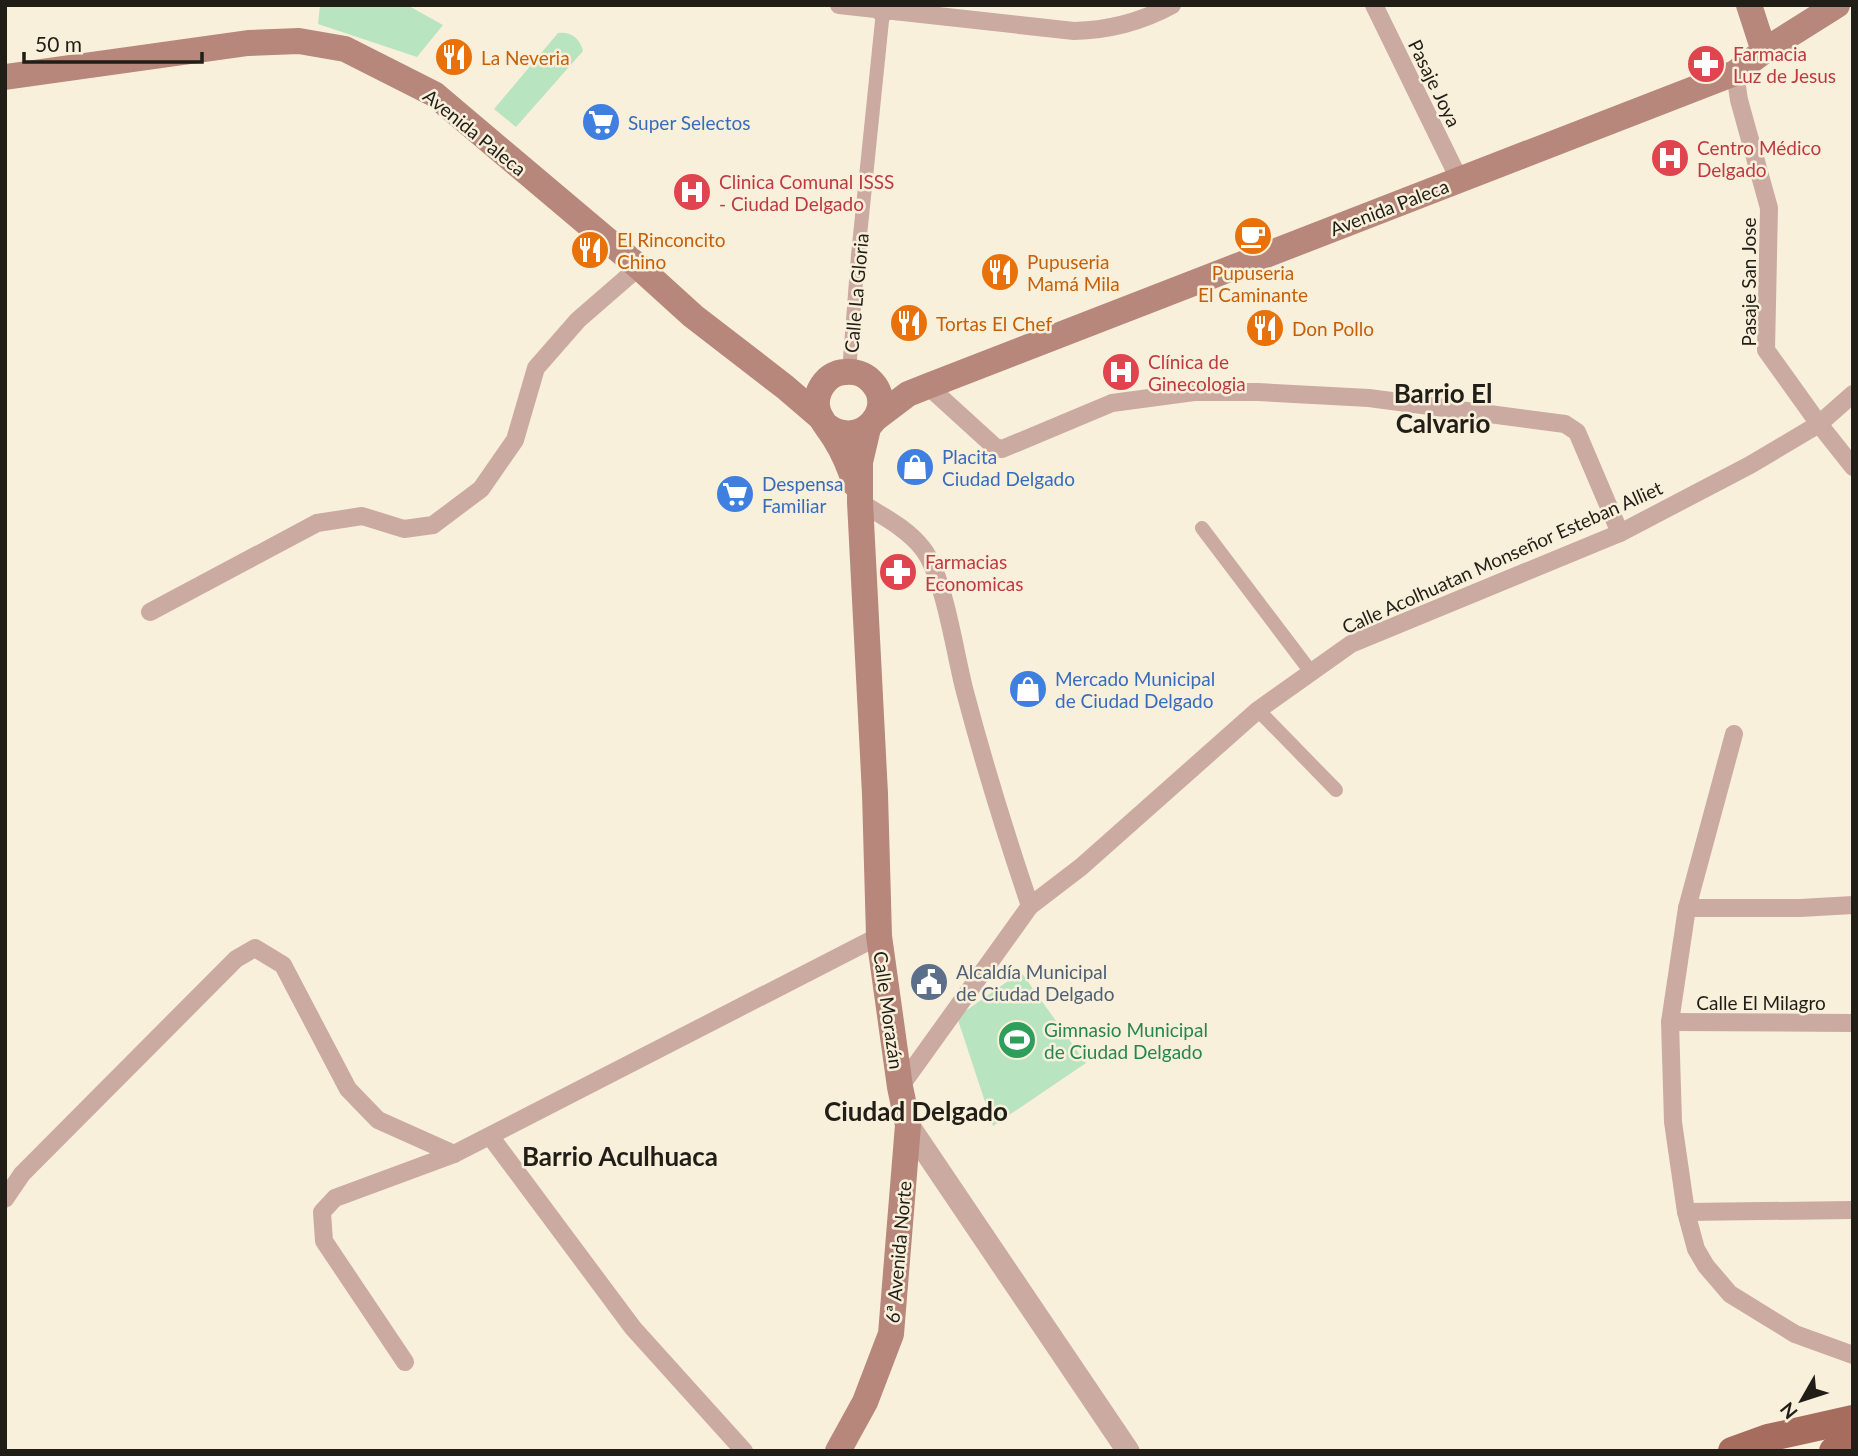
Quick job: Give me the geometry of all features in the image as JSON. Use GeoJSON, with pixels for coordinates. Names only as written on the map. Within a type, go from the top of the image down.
{"type":"FeatureCollection","features":[{"type":"Feature","properties":{"kind":"main road"},"geometry":{"type":"LineString","coordinates":[[1749,5],[1764,51]]}},
{"type":"Feature","properties":{"kind":"main road","name":"Avenida Paleca"},"geometry":{"type":"LineString","coordinates":[[871,424],[908,394],[1735,73],[1764,51],[1837,5]]}},
{"type":"Feature","properties":{"kind":"main road","name":"Avenida Paleca"},"geometry":{"type":"LineString","coordinates":[[5,76],[248,43],[299,41],[345,49],[434,94],[693,316],[761,368],[823,421]]}},
{"type":"Feature","properties":{"kind":"main road","name":"Avenida Paleca"},"geometry":{"type":"LineString","coordinates":[[761,368],[793,380],[817,382],[839,375]]}},
{"type":"Feature","properties":{"kind":"main road"},"geometry":{"type":"LineString","coordinates":[[839,375],[864,376],[873,384],[880,401],[879,411],[871,424],[848,434],[838,433],[823,421],[817,400],[820,390],[839,375]]}},
{"type":"Feature","properties":{"kind":"main road","name":"Avenida Paleca"},"geometry":{"type":"LineString","coordinates":[[873,384],[904,389],[928,386]]}},
{"type":"Feature","properties":{"kind":"main road","name":"Calle Morazán"},"geometry":{"type":"LineString","coordinates":[[823,421],[850,469],[860,502]]}},
{"type":"Feature","properties":{"kind":"main road","name":"Calle Morazán"},"geometry":{"type":"LineString","coordinates":[[871,424],[860,461],[860,502],[875,794],[879,936],[900,1087],[908,1125]]}},
{"type":"Feature","properties":{"kind":"main road","name":"6ª Avenida Norte"},"geometry":{"type":"LineString","coordinates":[[838,1451],[864,1402],[891,1334],[908,1125]]}},
{"type":"Feature","properties":{"kind":"main road"},"geometry":{"type":"LineString","coordinates":[[1732,1451],[1768,1438],[1853,1419]]}},
{"type":"Feature","properties":{"kind":"main road"},"geometry":{"type":"LineString","coordinates":[[1833,1451],[1853,1447]]}},
{"type":"Feature","properties":{"kind":"street"},"geometry":{"type":"LineString","coordinates":[[839,5],[1074,31],[1125,25],[1172,5]]}},
{"type":"Feature","properties":{"kind":"street","name":"Pasaje Joya"},"geometry":{"type":"LineString","coordinates":[[1374,5],[1459,179]]}},
{"type":"Feature","properties":{"kind":"street","name":"Calle La Gloria"},"geometry":{"type":"LineString","coordinates":[[839,375],[858,255],[883,8]]}},
{"type":"Feature","properties":{"kind":"street","name":"Pasaje San Jose"},"geometry":{"type":"LineString","coordinates":[[1735,73],[1739,100],[1769,208],[1766,350],[1853,467]]}},
{"type":"Feature","properties":{"kind":"street"},"geometry":{"type":"LineString","coordinates":[[150,612],[317,523],[362,516],[404,529],[433,526],[481,489],[515,440],[536,368],[578,320],[639,267]]}},
{"type":"Feature","properties":{"kind":"street"},"geometry":{"type":"LineString","coordinates":[[928,386],[995,447],[1002,449],[1112,403],[1194,392],[1258,392],[1369,398],[1565,424],[1577,432],[1620,533]]}},
{"type":"Feature","properties":{"kind":"street","name":"Calle Acolhuatan Monseñor Esteban Alliet"},"geometry":{"type":"LineString","coordinates":[[900,1087],[1030,906],[1081,867],[1258,710],[1351,644],[1620,533],[1750,465],[1819,424],[1853,394]]}},
{"type":"Feature","properties":{"kind":"street"},"geometry":{"type":"LineString","coordinates":[[860,502],[904,529],[925,550],[938,581],[965,691],[1030,906]]}},
{"type":"Feature","properties":{"kind":"street"},"geometry":{"type":"LineString","coordinates":[[1202,528],[1311,672]]}},
{"type":"Feature","properties":{"kind":"street"},"geometry":{"type":"LineString","coordinates":[[1258,710],[1336,790]]}},
{"type":"Feature","properties":{"kind":"street"},"geometry":{"type":"LineString","coordinates":[[1734,734],[1687,908],[1670,1022],[1673,1122],[1686,1212],[1696,1249],[1706,1266],[1730,1294],[1795,1334],[1853,1355]]}},
{"type":"Feature","properties":{"kind":"street"},"geometry":{"type":"LineString","coordinates":[[1687,908],[1853,905]]}},
{"type":"Feature","properties":{"kind":"street"},"geometry":{"type":"LineString","coordinates":[[405,1362],[324,1241],[322,1212],[335,1198],[454,1154],[879,936]]}},
{"type":"Feature","properties":{"kind":"street"},"geometry":{"type":"LineString","coordinates":[[5,1199],[22,1174],[216,978],[236,959],[256,948],[283,965],[348,1089],[378,1120],[454,1154]]}},
{"type":"Feature","properties":{"kind":"street","name":"Calle El Milagro"},"geometry":{"type":"LineString","coordinates":[[1670,1022],[1853,1023]]}},
{"type":"Feature","properties":{"kind":"street","name":"Calle Morazán"},"geometry":{"type":"LineString","coordinates":[[908,1125],[1128,1451]]}},
{"type":"Feature","properties":{"kind":"street"},"geometry":{"type":"LineString","coordinates":[[490,1136],[633,1328],[744,1451]]}},
{"type":"Feature","properties":{"kind":"street"},"geometry":{"type":"LineString","coordinates":[[1686,1212],[1853,1210]]}},
{"type":"Feature","properties":{"kind":"green space"},"geometry":{"type":"Polygon","coordinates":[[[320,5],[407,5],[443,25],[417,57],[318,24],[320,5]]]}},
{"type":"Feature","properties":{"kind":"green space"},"geometry":{"type":"Polygon","coordinates":[[[558,33],[574,36],[583,51],[516,127],[494,109],[558,33]]]}},
{"type":"Feature","properties":{"kind":"green space","name":"Gimnasio Municipal de Ciudad Delgado"},"geometry":{"type":"Polygon","coordinates":[[[1021,972],[1086,1063],[993,1126],[957,1017],[1021,972]]]}},
{"type":"Feature","properties":{"kind":"place","name":"La Neveria"},"geometry":{"type":"Point","coordinates":[454,57]}},
{"type":"Feature","properties":{"kind":"place","name":"Farmacia Luz de Jesus"},"geometry":{"type":"Point","coordinates":[1706,64]}},
{"type":"Feature","properties":{"kind":"place","name":"Super Selectos"},"geometry":{"type":"Point","coordinates":[601,122]}},
{"type":"Feature","properties":{"kind":"place","name":"Centro Médico Delgado"},"geometry":{"type":"Point","coordinates":[1670,158]}},
{"type":"Feature","properties":{"kind":"place","name":"Clinica Comunal ISSS - Ciudad Delgado"},"geometry":{"type":"Point","coordinates":[692,192]}},
{"type":"Feature","properties":{"kind":"place","name":"Pupuseria El Caminante"},"geometry":{"type":"Point","coordinates":[1253,236]}},
{"type":"Feature","properties":{"kind":"place","name":"El Rinconcito Chino"},"geometry":{"type":"Point","coordinates":[590,250]}},
{"type":"Feature","properties":{"kind":"place","name":"Pupuseria Mamá Mila"},"geometry":{"type":"Point","coordinates":[1000,272]}},
{"type":"Feature","properties":{"kind":"place","name":"Tortas El Chef"},"geometry":{"type":"Point","coordinates":[909,323]}},
{"type":"Feature","properties":{"kind":"place","name":"Don Pollo"},"geometry":{"type":"Point","coordinates":[1265,328]}},
{"type":"Feature","properties":{"kind":"place","name":"Clínica de Ginecologia"},"geometry":{"type":"Point","coordinates":[1121,372]}},
{"type":"Feature","properties":{"kind":"place","name":"Placita Ciudad Delgado"},"geometry":{"type":"Point","coordinates":[915,467]}},
{"type":"Feature","properties":{"kind":"place","name":"Despensa Familiar"},"geometry":{"type":"Point","coordinates":[735,494]}},
{"type":"Feature","properties":{"kind":"place","name":"Farmacias Economicas"},"geometry":{"type":"Point","coordinates":[898,572]}},
{"type":"Feature","properties":{"kind":"place","name":"Mercado Municipal de Ciudad Delgado"},"geometry":{"type":"Point","coordinates":[1028,689]}},
{"type":"Feature","properties":{"kind":"place","name":"Alcaldía Municipal de Ciudad Delgado"},"geometry":{"type":"Point","coordinates":[929,982]}},
{"type":"Feature","properties":{"kind":"place","name":"Gimnasio Municipal de Ciudad Delgado"},"geometry":{"type":"Point","coordinates":[1017,1040]}},
{"type":"Feature","properties":{"kind":"district","name":"Barrio El Calvario"},"geometry":{"type":"Point","coordinates":[1443,408]}},
{"type":"Feature","properties":{"kind":"district","name":"Ciudad Delgado"},"geometry":{"type":"Point","coordinates":[916,1111]}},
{"type":"Feature","properties":{"kind":"district","name":"Barrio Aculhuaca"},"geometry":{"type":"Point","coordinates":[620,1156]}}]}
